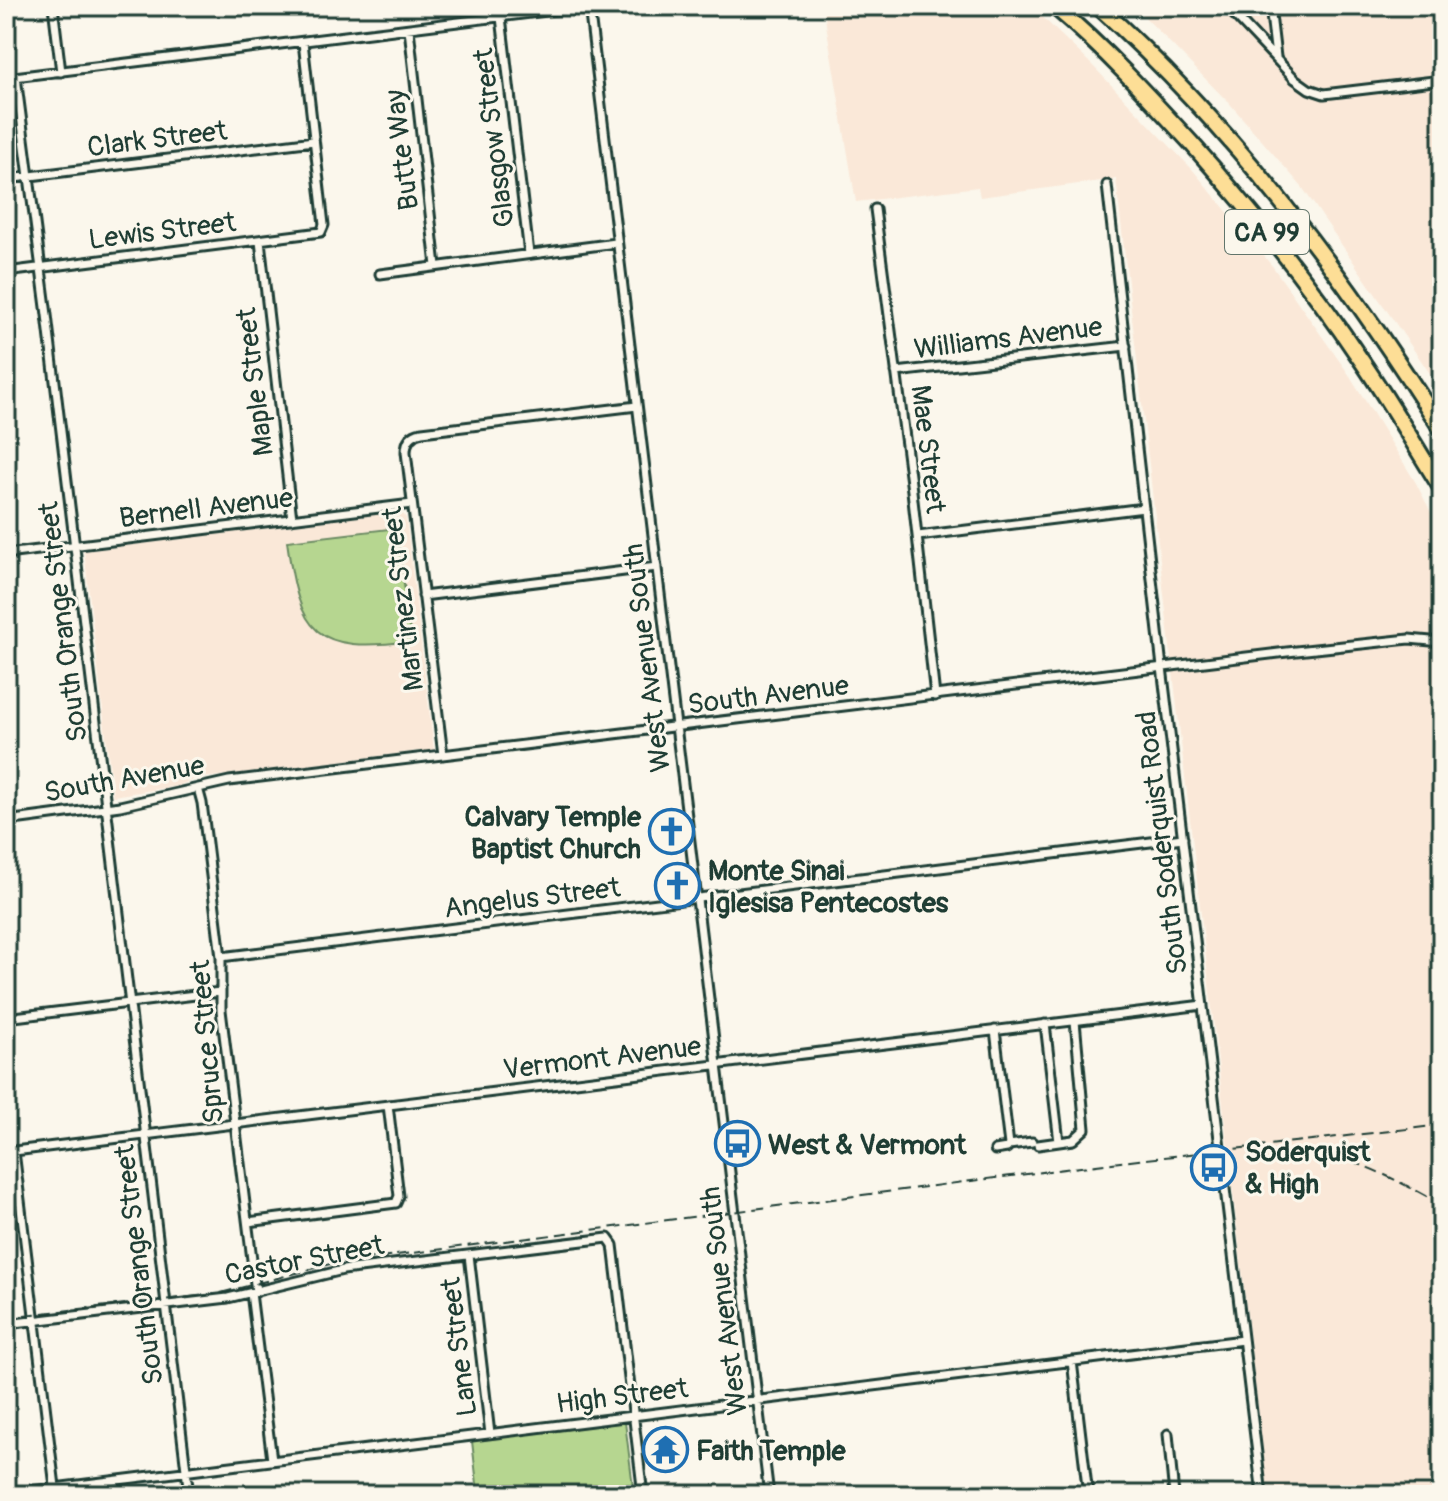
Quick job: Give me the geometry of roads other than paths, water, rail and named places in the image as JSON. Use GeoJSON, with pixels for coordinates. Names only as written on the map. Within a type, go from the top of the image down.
{"type":"FeatureCollection","features":[{"type":"Feature","properties":{"kind":"highway","name":"CA 99"},"geometry":{"type":"LineString","coordinates":[[1054,6],[1089,36],[1156,105],[1276,243],[1360,358],[1442,489]]}},
{"type":"Feature","properties":{"kind":"highway","name":"CA 99"},"geometry":{"type":"LineString","coordinates":[[1098,6],[1199,106],[1286,206],[1366,313],[1442,430]]}},
{"type":"Feature","properties":{"kind":"street"},"geometry":{"type":"LineString","coordinates":[[53,6],[61,72]]}},
{"type":"Feature","properties":{"kind":"street"},"geometry":{"type":"LineString","coordinates":[[6,78],[588,6]]}},
{"type":"Feature","properties":{"kind":"street","name":"West Avenue South"},"geometry":{"type":"LineString","coordinates":[[588,6],[769,1495]]}},
{"type":"Feature","properties":{"kind":"street"},"geometry":{"type":"LineString","coordinates":[[1226,6],[1276,60],[1309,89],[1324,94],[1442,80]]}},
{"type":"Feature","properties":{"kind":"street"},"geometry":{"type":"LineString","coordinates":[[1270,6],[1276,60]]}},
{"type":"Feature","properties":{"kind":"street","name":"Glasgow Street"},"geometry":{"type":"LineString","coordinates":[[501,17],[529,254]]}},
{"type":"Feature","properties":{"kind":"street","name":"Butte Way"},"geometry":{"type":"LineString","coordinates":[[409,29],[436,266]]}},
{"type":"Feature","properties":{"kind":"street"},"geometry":{"type":"LineString","coordinates":[[303,42],[314,141]]}},
{"type":"Feature","properties":{"kind":"street","name":"South Orange Street"},"geometry":{"type":"LineString","coordinates":[[16,77],[189,1495]]}},
{"type":"Feature","properties":{"kind":"street","name":"Clark Street"},"geometry":{"type":"LineString","coordinates":[[6,179],[314,141]]}},
{"type":"Feature","properties":{"kind":"street","name":"Lewis Street"},"geometry":{"type":"LineString","coordinates":[[6,272],[323,231],[314,141]]}},
{"type":"Feature","properties":{"kind":"street","name":"South Soderquist Road"},"geometry":{"type":"LineString","coordinates":[[1107,185],[1262,1495]]}},
{"type":"Feature","properties":{"kind":"street","name":"Mae Street"},"geometry":{"type":"LineString","coordinates":[[875,209],[918,536],[935,696]]}},
{"type":"Feature","properties":{"kind":"street","name":"Maple Street"},"geometry":{"type":"LineString","coordinates":[[260,241],[292,519]]}},
{"type":"Feature","properties":{"kind":"street"},"geometry":{"type":"LineString","coordinates":[[380,274],[616,243]]}},
{"type":"Feature","properties":{"kind":"street","name":"Williams Avenue"},"geometry":{"type":"LineString","coordinates":[[896,372],[1126,346]]}},
{"type":"Feature","properties":{"kind":"street","name":"Martinez Street"},"geometry":{"type":"LineString","coordinates":[[443,755],[406,452],[410,438],[422,432],[637,406]]}},
{"type":"Feature","properties":{"kind":"street","name":"Bernell Avenue"},"geometry":{"type":"LineString","coordinates":[[6,554],[412,504]]}},
{"type":"Feature","properties":{"kind":"street"},"geometry":{"type":"LineString","coordinates":[[918,536],[1144,508]]}},
{"type":"Feature","properties":{"kind":"street"},"geometry":{"type":"LineString","coordinates":[[423,596],[657,567]]}},
{"type":"Feature","properties":{"kind":"street","name":"South Avenue"},"geometry":{"type":"LineString","coordinates":[[6,821],[106,808],[229,781],[1162,667],[1409,639],[1442,642]]}},
{"type":"Feature","properties":{"kind":"street","name":"Spruce Street"},"geometry":{"type":"LineString","coordinates":[[198,788],[221,957],[220,992],[248,1222],[272,1460]]}},
{"type":"Feature","properties":{"kind":"street","name":"Angelus Street"},"geometry":{"type":"LineString","coordinates":[[221,957],[1183,838]]}},
{"type":"Feature","properties":{"kind":"street"},"geometry":{"type":"LineString","coordinates":[[6,1018],[220,992]]}},
{"type":"Feature","properties":{"kind":"street","name":"Vermont Avenue"},"geometry":{"type":"LineString","coordinates":[[10,1152],[1203,1005]]}},
{"type":"Feature","properties":{"kind":"street"},"geometry":{"type":"LineString","coordinates":[[995,1150],[1009,1145],[1076,1139],[1086,1126],[1075,1021]]}},
{"type":"Feature","properties":{"kind":"street"},"geometry":{"type":"LineString","coordinates":[[1045,1024],[1059,1142]]}},
{"type":"Feature","properties":{"kind":"street"},"geometry":{"type":"LineString","coordinates":[[995,1030],[1009,1145]]}},
{"type":"Feature","properties":{"kind":"street"},"geometry":{"type":"LineString","coordinates":[[248,1222],[396,1203],[399,1196],[388,1105]]}},
{"type":"Feature","properties":{"kind":"street"},"geometry":{"type":"LineString","coordinates":[[10,1152],[35,1321],[55,1491]]}},
{"type":"Feature","properties":{"kind":"street","name":"Castor Street"},"geometry":{"type":"LineString","coordinates":[[6,1324],[254,1292],[332,1272],[605,1238],[610,1239],[634,1416]]}},
{"type":"Feature","properties":{"kind":"street","name":"Lane Street"},"geometry":{"type":"LineString","coordinates":[[469,1255],[490,1434]]}},
{"type":"Feature","properties":{"kind":"street","name":"High Street"},"geometry":{"type":"LineString","coordinates":[[6,1494],[55,1491],[272,1460],[1243,1340]]}},
{"type":"Feature","properties":{"kind":"street"},"geometry":{"type":"LineString","coordinates":[[1072,1361],[1088,1495]]}},
{"type":"Feature","properties":{"kind":"street"},"geometry":{"type":"LineString","coordinates":[[634,1416],[643,1495]]}},
{"type":"Feature","properties":{"kind":"street"},"geometry":{"type":"LineString","coordinates":[[1168,1434],[1174,1495]]}},
{"type":"Feature","properties":{"kind":"railway"},"geometry":{"type":"LineString","coordinates":[[6,1317],[217,1294],[334,1263],[1112,1163],[1442,1125]]}},
{"type":"Feature","properties":{"kind":"railway"},"geometry":{"type":"LineString","coordinates":[[1298,1151],[1355,1163],[1442,1204]]}},
{"type":"Feature","properties":{"kind":"place","name":"Calvary Temple Baptist Church"},"geometry":{"type":"Point","coordinates":[672,832]}},
{"type":"Feature","properties":{"kind":"place","name":"Monte Sinai Iglesisa Pentecostes"},"geometry":{"type":"Point","coordinates":[677,886]}},
{"type":"Feature","properties":{"kind":"place","name":"West & Vermont"},"geometry":{"type":"Point","coordinates":[737,1144]}},
{"type":"Feature","properties":{"kind":"place","name":"Soderquist & High"},"geometry":{"type":"Point","coordinates":[1214,1167]}},
{"type":"Feature","properties":{"kind":"place","name":"Faith Temple"},"geometry":{"type":"Point","coordinates":[665,1450]}}]}
